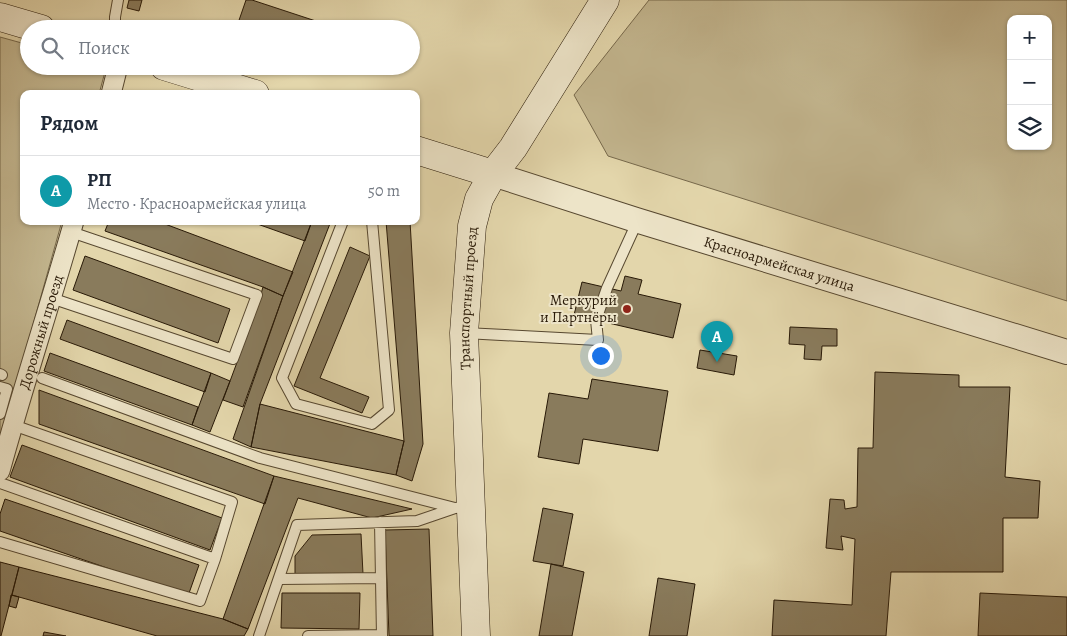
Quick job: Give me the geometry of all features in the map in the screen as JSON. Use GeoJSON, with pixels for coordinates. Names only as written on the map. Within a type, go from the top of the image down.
{"type":"FeatureCollection","features":[{"type":"Feature","properties":{"kind":"main road","name":"Транспортный проезд"},"geometry":{"type":"LineString","coordinates":[[476,636],[463,508],[464,333],[472,226],[480,199],[493,174],[513,148],[605,0]]}},
{"type":"Feature","properties":{"kind":"main road"},"geometry":{"type":"LineString","coordinates":[[0,17],[20,23]]}},
{"type":"Feature","properties":{"kind":"main road"},"geometry":{"type":"LineString","coordinates":[[193,75],[242,90]]}},
{"type":"Feature","properties":{"kind":"main road"},"geometry":{"type":"LineString","coordinates":[[420,151],[493,174]]}},
{"type":"Feature","properties":{"kind":"street"},"geometry":{"type":"LineString","coordinates":[[112,90],[116,75]]}},
{"type":"Feature","properties":{"kind":"street","name":"Красноармейская улица"},"geometry":{"type":"LineString","coordinates":[[493,174],[636,220],[1067,352]]}},
{"type":"Feature","properties":{"kind":"street","name":"Дорожный проезд"},"geometry":{"type":"LineString","coordinates":[[0,470],[6,420],[52,298],[72,227]]}},
{"type":"Feature","properties":{"kind":"lane"},"geometry":{"type":"LineString","coordinates":[[115,20],[118,0]]}},
{"type":"Feature","properties":{"kind":"lane"},"geometry":{"type":"LineString","coordinates":[[464,333],[598,340],[596,320],[607,288],[633,231],[636,220]]}},
{"type":"Feature","properties":{"kind":"lane"},"geometry":{"type":"LineString","coordinates":[[341,225],[282,378],[296,404],[372,424],[389,410],[372,225]]}},
{"type":"Feature","properties":{"kind":"lane"},"geometry":{"type":"LineString","coordinates":[[52,298],[233,359],[257,295],[72,227]]}},
{"type":"Feature","properties":{"kind":"lane"},"geometry":{"type":"LineString","coordinates":[[42,378],[260,458],[463,508]]}},
{"type":"Feature","properties":{"kind":"lane"},"geometry":{"type":"LineString","coordinates":[[0,387],[7,389],[6,420],[232,502],[200,601],[0,542]]}},
{"type":"Feature","properties":{"kind":"lane"},"geometry":{"type":"LineString","coordinates":[[0,484],[215,559]]}},
{"type":"Feature","properties":{"kind":"lane"},"geometry":{"type":"LineString","coordinates":[[259,636],[298,526],[417,521],[463,508]]}},
{"type":"Feature","properties":{"kind":"lane"},"geometry":{"type":"LineString","coordinates":[[308,636],[382,636],[380,522]]}},
{"type":"Feature","properties":{"kind":"lane"},"geometry":{"type":"LineString","coordinates":[[279,579],[381,578]]}},
{"type":"Feature","properties":{"kind":"shaded area"},"geometry":{"type":"Polygon","coordinates":[[[649,0],[1067,0],[1067,301],[608,156],[574,95],[649,0]]]}},
{"type":"Feature","properties":{"kind":"shaded area"},"geometry":{"type":"Polygon","coordinates":[[[0,37],[20,43],[20,75],[104,75],[100,90],[20,90],[20,225],[61,225],[0,443],[0,37]]]}},
{"type":"Feature","properties":{"kind":"building"},"geometry":{"type":"Polygon","coordinates":[[[129,0],[142,0],[139,11],[127,8],[129,0]]]}},
{"type":"Feature","properties":{"kind":"building"},"geometry":{"type":"Polygon","coordinates":[[[246,0],[252,0],[313,20],[239,20],[246,0]]]}},
{"type":"Feature","properties":{"kind":"building"},"geometry":{"type":"Polygon","coordinates":[[[107,225],[168,225],[293,272],[283,296],[263,287],[105,231],[107,225]]]}},
{"type":"Feature","properties":{"kind":"building"},"geometry":{"type":"Polygon","coordinates":[[[260,225],[311,225],[305,241],[260,225]]]}},
{"type":"Feature","properties":{"kind":"building"},"geometry":{"type":"Polygon","coordinates":[[[310,225],[329,225],[260,404],[251,447],[233,439],[283,296],[310,225]]]}},
{"type":"Feature","properties":{"kind":"building"},"geometry":{"type":"Polygon","coordinates":[[[386,225],[410,225],[423,444],[412,481],[396,475],[404,441],[386,225]]]}},
{"type":"Feature","properties":{"kind":"building"},"geometry":{"type":"Polygon","coordinates":[[[350,247],[370,256],[320,378],[369,397],[362,413],[294,386],[350,247]]]}},
{"type":"Feature","properties":{"kind":"building"},"geometry":{"type":"Polygon","coordinates":[[[85,256],[230,309],[218,343],[73,290],[85,256]]]}},
{"type":"Feature","properties":{"kind":"building","name":"Меркурий и Партнёры"},"geometry":{"type":"Polygon","coordinates":[[[625,276],[642,280],[638,294],[681,304],[673,338],[574,315],[582,282],[621,291],[625,276]]]}},
{"type":"Feature","properties":{"kind":"building"},"geometry":{"type":"Polygon","coordinates":[[[263,287],[283,296],[243,407],[223,400],[263,287]]]}},
{"type":"Feature","properties":{"kind":"building"},"geometry":{"type":"Polygon","coordinates":[[[67,320],[211,373],[205,392],[60,339],[67,320]]]}},
{"type":"Feature","properties":{"kind":"building"},"geometry":{"type":"Polygon","coordinates":[[[790,327],[837,329],[837,346],[822,346],[821,360],[804,359],[805,345],[789,344],[790,327]]]}},
{"type":"Feature","properties":{"kind":"building"},"geometry":{"type":"Polygon","coordinates":[[[700,350],[737,356],[734,375],[697,368],[700,350]]]}},
{"type":"Feature","properties":{"kind":"building"},"geometry":{"type":"Polygon","coordinates":[[[50,353],[198,407],[192,425],[44,371],[50,353]]]}},
{"type":"Feature","properties":{"kind":"building"},"geometry":{"type":"Polygon","coordinates":[[[875,372],[959,375],[959,387],[1010,387],[1005,477],[1040,481],[1038,518],[1003,518],[1003,572],[891,572],[886,636],[772,636],[774,600],[852,605],[855,539],[841,536],[843,550],[826,548],[830,499],[844,500],[845,509],[857,507],[858,448],[873,448],[875,372]]]}},
{"type":"Feature","properties":{"kind":"building"},"geometry":{"type":"Polygon","coordinates":[[[211,373],[230,381],[210,432],[192,425],[211,373]]]}},
{"type":"Feature","properties":{"kind":"building"},"geometry":{"type":"Polygon","coordinates":[[[592,379],[668,391],[658,451],[583,439],[579,464],[538,457],[549,393],[588,399],[592,379]]]}},
{"type":"Feature","properties":{"kind":"building"},"geometry":{"type":"Polygon","coordinates":[[[39,390],[274,476],[265,504],[39,424],[39,390]]]}},
{"type":"Feature","properties":{"kind":"building"},"geometry":{"type":"Polygon","coordinates":[[[260,404],[404,441],[396,475],[251,447],[260,404]]]}},
{"type":"Feature","properties":{"kind":"building"},"geometry":{"type":"Polygon","coordinates":[[[22,445],[222,518],[210,550],[10,477],[22,445]]]}},
{"type":"Feature","properties":{"kind":"building"},"geometry":{"type":"Polygon","coordinates":[[[274,476],[412,509],[372,518],[298,498],[248,629],[223,619],[274,476]]]}},
{"type":"Feature","properties":{"kind":"building"},"geometry":{"type":"Polygon","coordinates":[[[5,499],[199,565],[188,596],[0,531],[0,514],[5,499]]]}},
{"type":"Feature","properties":{"kind":"building"},"geometry":{"type":"Polygon","coordinates":[[[543,508],[573,514],[563,566],[533,561],[543,508]]]}},
{"type":"Feature","properties":{"kind":"building"},"geometry":{"type":"Polygon","coordinates":[[[429,529],[433,636],[389,636],[385,530],[429,529]]]}},
{"type":"Feature","properties":{"kind":"building"},"geometry":{"type":"Polygon","coordinates":[[[361,534],[363,574],[295,576],[295,556],[312,535],[361,534]]]}},
{"type":"Feature","properties":{"kind":"building"},"geometry":{"type":"Polygon","coordinates":[[[0,562],[19,567],[1,636],[0,636],[0,562]]]}},
{"type":"Feature","properties":{"kind":"building"},"geometry":{"type":"Polygon","coordinates":[[[551,564],[584,572],[572,636],[539,636],[551,564]]]}},
{"type":"Feature","properties":{"kind":"building"},"geometry":{"type":"Polygon","coordinates":[[[19,567],[223,619],[248,629],[244,636],[157,636],[12,595],[19,567]]]}},
{"type":"Feature","properties":{"kind":"building"},"geometry":{"type":"Polygon","coordinates":[[[658,578],[695,584],[687,636],[649,636],[658,578]]]}},
{"type":"Feature","properties":{"kind":"building"},"geometry":{"type":"Polygon","coordinates":[[[282,593],[360,593],[359,629],[281,628],[282,593]]]}},
{"type":"Feature","properties":{"kind":"building"},"geometry":{"type":"Polygon","coordinates":[[[980,593],[1067,597],[1067,636],[978,636],[980,593]]]}},
{"type":"Feature","properties":{"kind":"building"},"geometry":{"type":"Polygon","coordinates":[[[11,595],[19,597],[16,608],[9,606],[11,595]]]}},
{"type":"Feature","properties":{"kind":"building"},"geometry":{"type":"Polygon","coordinates":[[[44,632],[66,636],[43,636],[44,632]]]}},
{"type":"Feature","properties":{"kind":"place","name":"Меркурий и Партнёры"},"geometry":{"type":"Point","coordinates":[627,309]}},
{"type":"Feature","properties":{"kind":"place","name":"РП"},"geometry":{"type":"Point","coordinates":[717,362]}}]}
